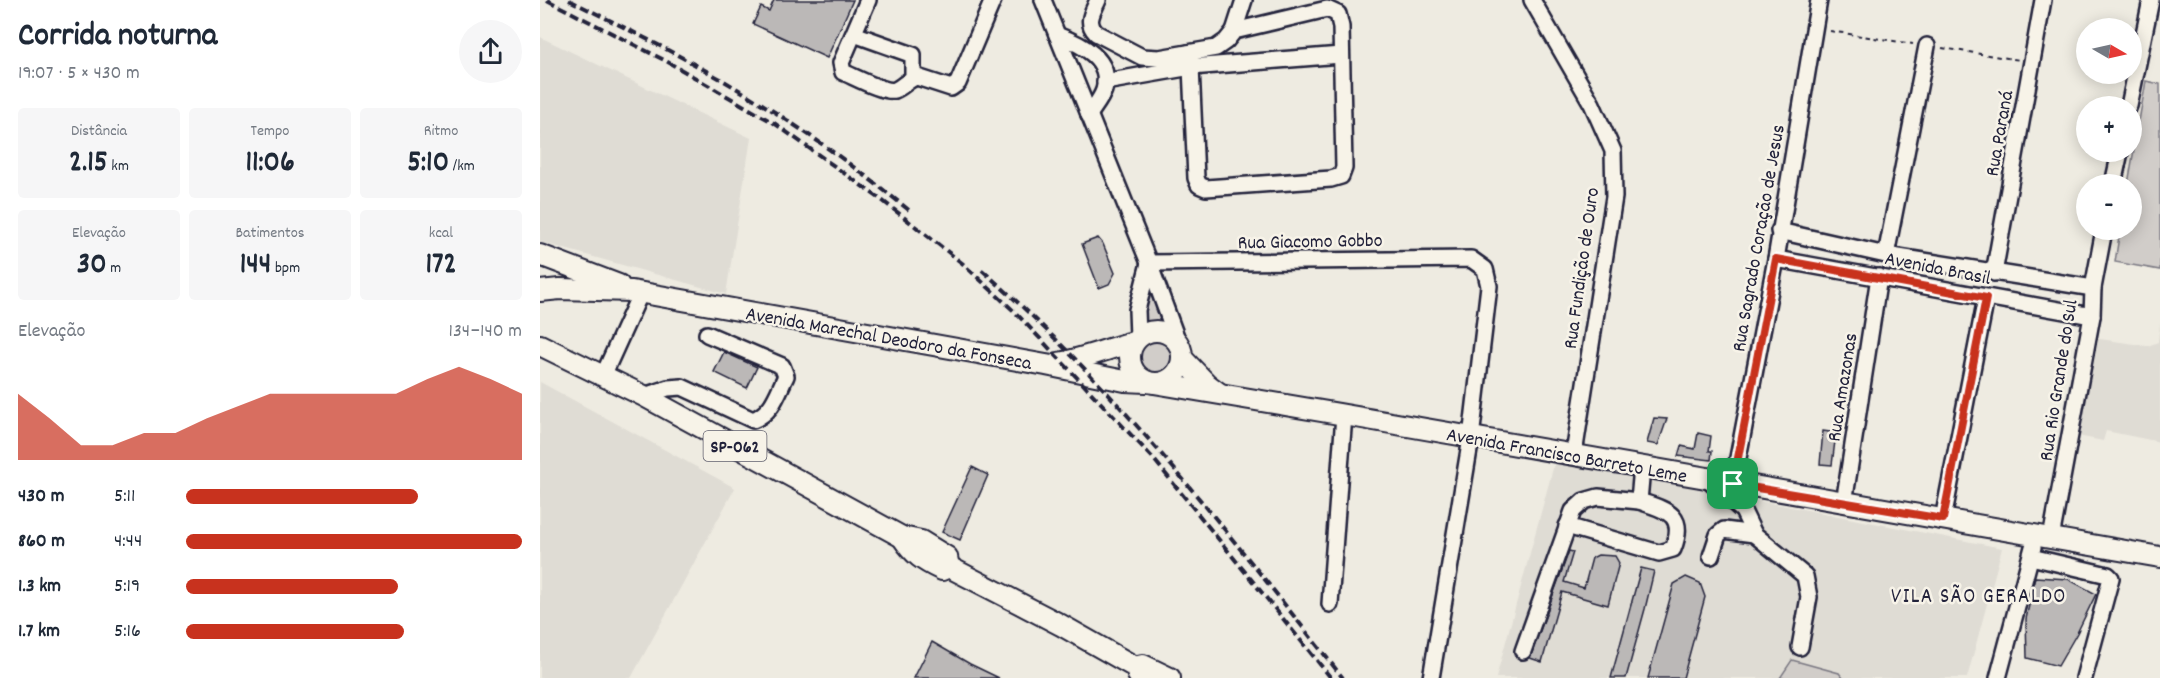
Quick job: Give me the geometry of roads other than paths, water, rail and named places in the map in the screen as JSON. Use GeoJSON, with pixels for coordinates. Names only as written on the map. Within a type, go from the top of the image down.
{"type":"FeatureCollection","features":[{"type":"Feature","properties":{"kind":"main road","name":"Avenida Marechal Deodoro da Fonseca"},"geometry":{"type":"LineString","coordinates":[[540,255],[637,292]]}},
{"type":"Feature","properties":{"kind":"main road","name":"Avenida Marechal Deodoro da Fonseca"},"geometry":{"type":"LineString","coordinates":[[540,291],[560,289],[637,292],[1125,381],[1150,383]]}},
{"type":"Feature","properties":{"kind":"main road","name":"SP-062"},"geometry":{"type":"LineString","coordinates":[[540,330],[567,358]]}},
{"type":"Feature","properties":{"kind":"main road"},"geometry":{"type":"LineString","coordinates":[[1046,365],[1081,359],[1156,330],[1172,336],[1180,350],[1181,366],[1170,379],[1150,383],[1139,378],[1130,365],[1130,349],[1136,339]]}},
{"type":"Feature","properties":{"kind":"main road","name":"SP-062"},"geometry":{"type":"LineString","coordinates":[[540,345],[644,396],[902,537],[921,541],[947,557],[949,567],[1061,625],[1140,672]]}},
{"type":"Feature","properties":{"kind":"main road","name":"Avenida Francisco Barreto Leme"},"geometry":{"type":"LineString","coordinates":[[1180,350],[1207,384],[1222,394]]}},
{"type":"Feature","properties":{"kind":"main road","name":"Avenida Francisco Barreto Leme"},"geometry":{"type":"LineString","coordinates":[[1150,383],[1574,454],[1733,484],[2160,557]]}},
{"type":"Feature","properties":{"kind":"main road"},"geometry":{"type":"LineString","coordinates":[[1140,672],[1143,665],[1170,678]]}},
{"type":"Feature","properties":{"kind":"street"},"geometry":{"type":"LineString","coordinates":[[868,0],[841,63],[843,72],[888,90],[897,89],[917,77],[951,88],[958,83],[993,0]]}},
{"type":"Feature","properties":{"kind":"street"},"geometry":{"type":"LineString","coordinates":[[1043,0],[1149,263],[1180,350]]}},
{"type":"Feature","properties":{"kind":"street"},"geometry":{"type":"LineString","coordinates":[[1098,0],[1089,20],[1090,28],[1142,57],[1189,60],[1341,55]]}},
{"type":"Feature","properties":{"kind":"street"},"geometry":{"type":"LineString","coordinates":[[1105,82],[1189,60],[1216,48],[1234,31],[1244,0]]}},
{"type":"Feature","properties":{"kind":"street","name":"Rua Fundição de Ouro"},"geometry":{"type":"LineString","coordinates":[[1532,0],[1592,104],[1612,151],[1614,196],[1574,454]]}},
{"type":"Feature","properties":{"kind":"street","name":"Rua Sagrado Coração de Jesus"},"geometry":{"type":"LineString","coordinates":[[1733,484],[1776,259],[1820,0]]}},
{"type":"Feature","properties":{"kind":"street","name":"Rua Paraná"},"geometry":{"type":"LineString","coordinates":[[1994,273],[2043,0]]}},
{"type":"Feature","properties":{"kind":"street"},"geometry":{"type":"LineString","coordinates":[[2131,96],[2151,0]]}},
{"type":"Feature","properties":{"kind":"street"},"geometry":{"type":"LineString","coordinates":[[1189,60],[1196,178],[1199,185],[1206,188],[1331,179],[1341,176],[1344,168],[1341,27],[1338,14],[1327,9],[1234,31]]}},
{"type":"Feature","properties":{"kind":"street"},"geometry":{"type":"LineString","coordinates":[[854,34],[913,55],[913,78]]}},
{"type":"Feature","properties":{"kind":"street"},"geometry":{"type":"LineString","coordinates":[[1057,35],[1086,48],[1102,64],[1104,92],[1089,115]]}},
{"type":"Feature","properties":{"kind":"street"},"geometry":{"type":"LineString","coordinates":[[1886,255],[1927,46]]}},
{"type":"Feature","properties":{"kind":"street"},"geometry":{"type":"LineString","coordinates":[[1094,54],[1122,47]]}},
{"type":"Feature","properties":{"kind":"street","name":"Avenida Brasil"},"geometry":{"type":"LineString","coordinates":[[1779,231],[1886,255],[2092,288]]}},
{"type":"Feature","properties":{"kind":"street","name":"Rua Rio Grande do Sul"},"geometry":{"type":"LineString","coordinates":[[1998,678],[2031,557],[2043,537],[2092,316],[2092,288],[2102,240]]}},
{"type":"Feature","properties":{"kind":"street","name":"Rua Giacomo Gobbo"},"geometry":{"type":"LineString","coordinates":[[1149,263],[1471,259],[1485,269],[1489,286],[1471,438]]}},
{"type":"Feature","properties":{"kind":"street","name":"Avenida Brasil"},"geometry":{"type":"LineString","coordinates":[[1776,259],[2092,316]]}},
{"type":"Feature","properties":{"kind":"street"},"geometry":{"type":"LineString","coordinates":[[1136,339],[1137,310],[1149,263]]}},
{"type":"Feature","properties":{"kind":"street","name":"Rua Amazonas"},"geometry":{"type":"LineString","coordinates":[[1844,503],[1879,277]]}},
{"type":"Feature","properties":{"kind":"street"},"geometry":{"type":"LineString","coordinates":[[603,376],[637,292]]}},
{"type":"Feature","properties":{"kind":"street"},"geometry":{"type":"LineString","coordinates":[[1943,519],[1986,298]]}},
{"type":"Feature","properties":{"kind":"street"},"geometry":{"type":"LineString","coordinates":[[644,396],[668,388],[682,387],[753,420],[770,410],[786,376],[782,366],[707,334]]}},
{"type":"Feature","properties":{"kind":"street"},"geometry":{"type":"LineString","coordinates":[[1330,604],[1344,416]]}},
{"type":"Feature","properties":{"kind":"street"},"geometry":{"type":"LineString","coordinates":[[1431,678],[1471,438]]}},
{"type":"Feature","properties":{"kind":"street"},"geometry":{"type":"LineString","coordinates":[[1639,501],[1642,467]]}},
{"type":"Feature","properties":{"kind":"street"},"geometry":{"type":"LineString","coordinates":[[1707,479],[1743,511],[1754,534],[1805,576],[1809,597],[1800,647]]}},
{"type":"Feature","properties":{"kind":"street"},"geometry":{"type":"LineString","coordinates":[[1523,651],[1573,512],[1584,501],[1598,497],[1639,501],[1669,511],[1675,520],[1678,535],[1673,549],[1659,553],[1568,526]]}},
{"type":"Feature","properties":{"kind":"street"},"geometry":{"type":"LineString","coordinates":[[1711,556],[1718,535],[1724,530],[1754,534]]}},
{"type":"Feature","properties":{"kind":"street"},"geometry":{"type":"LineString","coordinates":[[2070,566],[2073,542]]}},
{"type":"Feature","properties":{"kind":"street"},"geometry":{"type":"LineString","coordinates":[[2084,678],[2118,550]]}},
{"type":"Feature","properties":{"kind":"street"},"geometry":{"type":"LineString","coordinates":[[2031,557],[2108,574],[2111,578]]}},
{"type":"Feature","properties":{"kind":"railway"},"geometry":{"type":"LineString","coordinates":[[547,0],[666,61],[774,123],[883,201],[962,263],[1015,312],[1152,457],[1331,678]]}},
{"type":"Feature","properties":{"kind":"railway"},"geometry":{"type":"LineString","coordinates":[[569,0],[691,62],[762,104],[838,155],[910,211]]}},
{"type":"Feature","properties":{"kind":"railway"},"geometry":{"type":"LineString","coordinates":[[982,270],[1032,316],[1127,414],[1215,518],[1343,678]]}},
{"type":"Feature","properties":{"kind":"district","name":"VILA SÃO GERALDO"},"geometry":{"type":"Point","coordinates":[1979,595]}}]}
